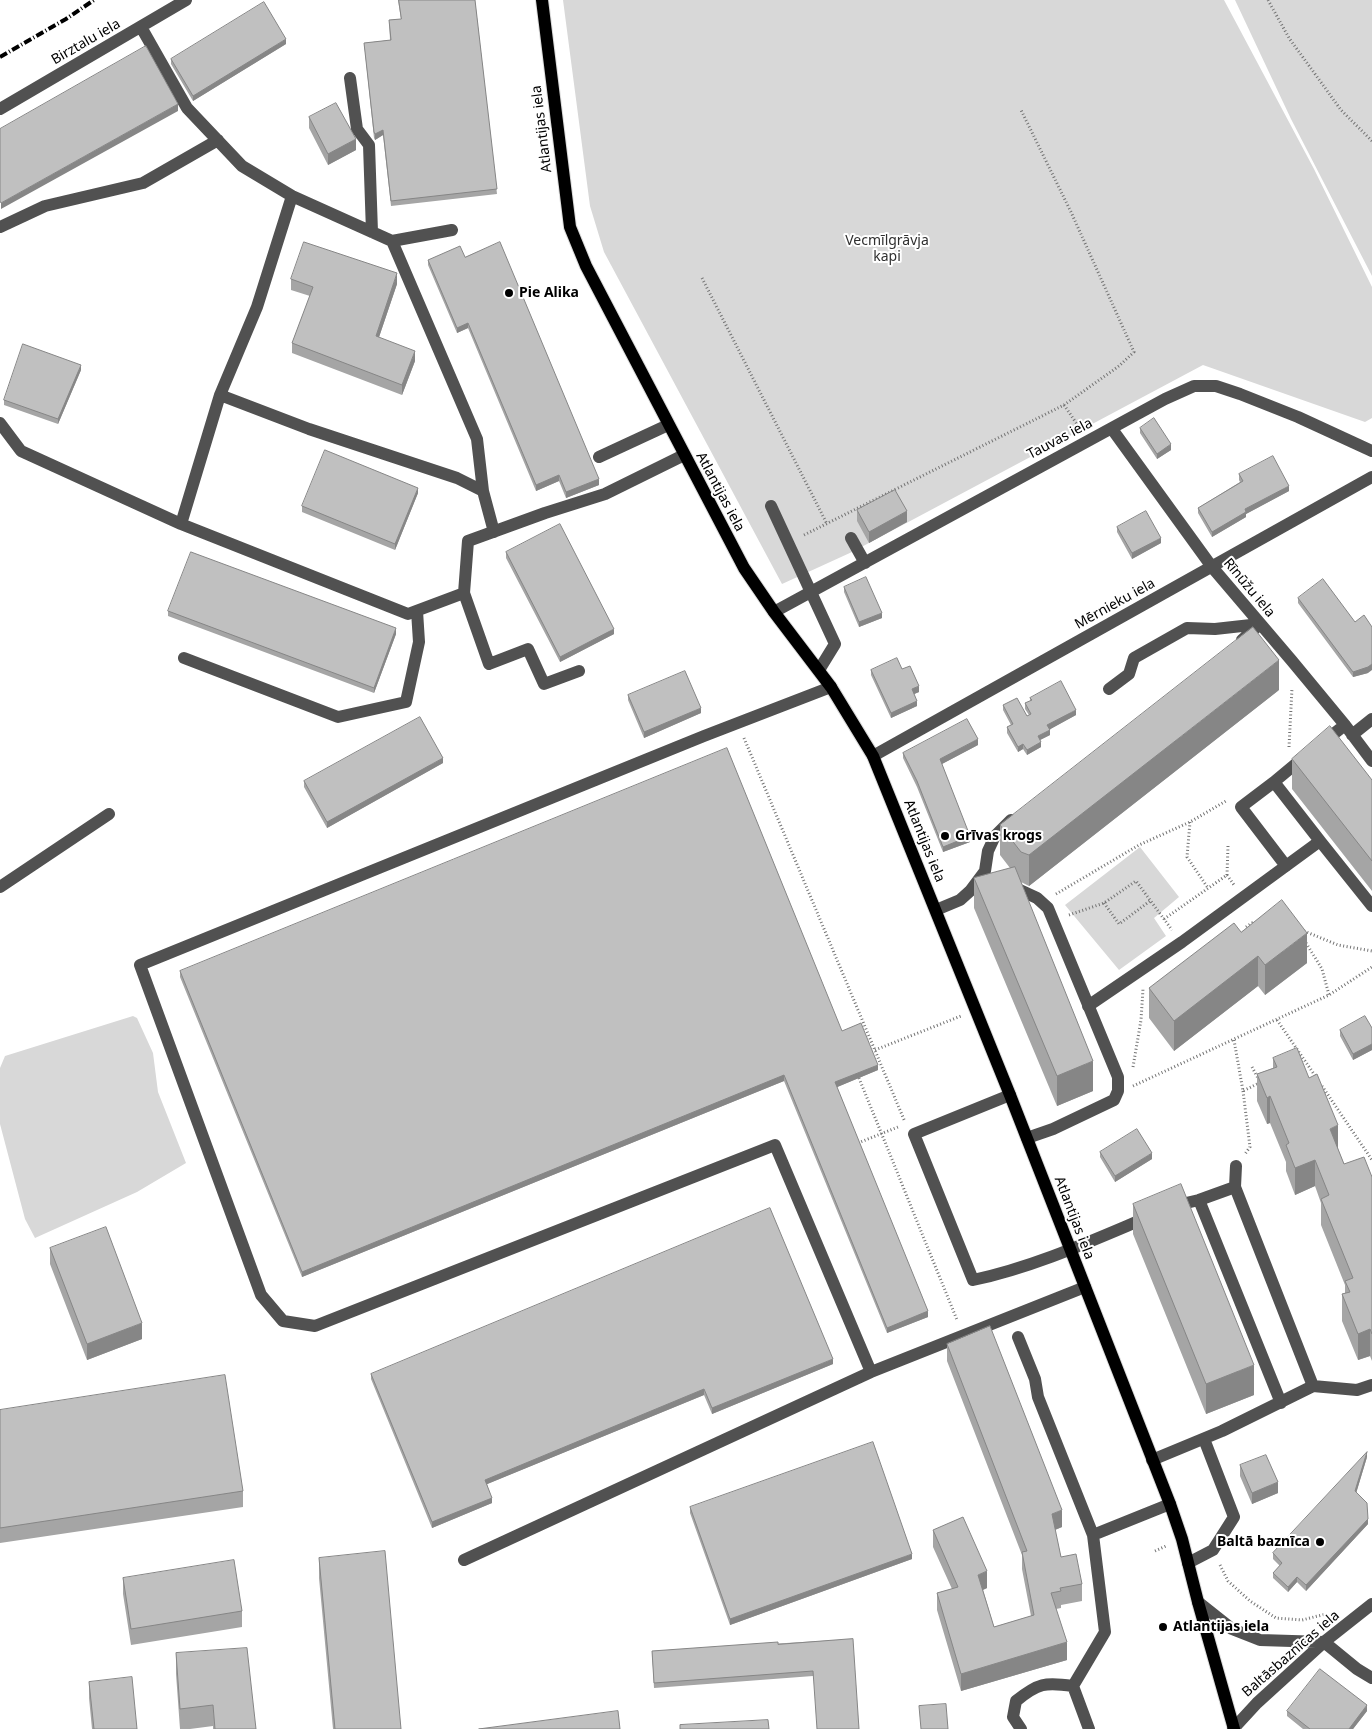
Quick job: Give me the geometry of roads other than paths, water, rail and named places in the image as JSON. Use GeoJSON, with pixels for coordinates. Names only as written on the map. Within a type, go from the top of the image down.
{"type":"FeatureCollection","features":[{"type":"Feature","properties":{"kind":"main road","name":"Atlantijas iela"},"geometry":{"type":"LineString","coordinates":[[542,0],[570,227],[586,266],[744,568],[774,612],[831,687],[872,756],[1010,1095],[1170,1504],[1182,1539],[1233,1728]]}},
{"type":"Feature","properties":{"kind":"street","name":"Birztalu iela"},"geometry":{"type":"LineString","coordinates":[[0,109],[186,0]]}},
{"type":"Feature","properties":{"kind":"street"},"geometry":{"type":"LineString","coordinates":[[141,27],[187,108],[242,166],[292,196],[392,241],[452,230]]}},
{"type":"Feature","properties":{"kind":"street"},"geometry":{"type":"LineString","coordinates":[[350,78],[357,129],[369,145],[372,232]]}},
{"type":"Feature","properties":{"kind":"street"},"geometry":{"type":"LineString","coordinates":[[0,227],[45,206],[143,183],[218,140]]}},
{"type":"Feature","properties":{"kind":"street"},"geometry":{"type":"LineString","coordinates":[[181,524],[220,395],[257,308],[292,196]]}},
{"type":"Feature","properties":{"kind":"street"},"geometry":{"type":"LineString","coordinates":[[392,241],[477,439],[483,492],[494,532]]}},
{"type":"Feature","properties":{"kind":"street","name":"Tauvas iela"},"geometry":{"type":"LineString","coordinates":[[774,612],[1165,399],[1194,386],[1216,386],[1240,394],[1298,417],[1372,451]]}},
{"type":"Feature","properties":{"kind":"street"},"geometry":{"type":"LineString","coordinates":[[220,395],[309,429],[457,478],[483,492]]}},
{"type":"Feature","properties":{"kind":"street"},"geometry":{"type":"LineString","coordinates":[[0,423],[22,451],[181,524],[408,614],[464,593]]}},
{"type":"Feature","properties":{"kind":"street"},"geometry":{"type":"LineString","coordinates":[[600,457],[668,425]]}},
{"type":"Feature","properties":{"kind":"street","name":"Rīnūžu iela"},"geometry":{"type":"LineString","coordinates":[[1112,429],[1212,567],[1349,730],[1372,761]]}},
{"type":"Feature","properties":{"kind":"street"},"geometry":{"type":"LineString","coordinates":[[579,671],[544,684],[528,649],[489,664],[464,593],[468,541],[605,494],[684,455]]}},
{"type":"Feature","properties":{"kind":"street","name":"Mērnieku iela"},"geometry":{"type":"LineString","coordinates":[[872,756],[1372,477]]}},
{"type":"Feature","properties":{"kind":"street"},"geometry":{"type":"LineString","coordinates":[[771,506],[835,644],[819,670]]}},
{"type":"Feature","properties":{"kind":"street"},"geometry":{"type":"LineString","coordinates":[[851,538],[865,564]]}},
{"type":"Feature","properties":{"kind":"street"},"geometry":{"type":"LineString","coordinates":[[184,658],[338,716],[406,702],[419,642],[417,611]]}},
{"type":"Feature","properties":{"kind":"street"},"geometry":{"type":"LineString","coordinates":[[1232,648],[1260,624]]}},
{"type":"Feature","properties":{"kind":"street"},"geometry":{"type":"LineString","coordinates":[[1109,689],[1129,674],[1134,658],[1187,628],[1215,629],[1260,624]]}},
{"type":"Feature","properties":{"kind":"street"},"geometry":{"type":"LineString","coordinates":[[831,687],[140,965],[261,1295],[283,1321],[315,1326],[775,1145],[871,1372]]}},
{"type":"Feature","properties":{"kind":"street"},"geometry":{"type":"LineString","coordinates":[[1286,866],[1241,807],[1349,730],[1372,719]]}},
{"type":"Feature","properties":{"kind":"street"},"geometry":{"type":"LineString","coordinates":[[1274,782],[1372,906]]}},
{"type":"Feature","properties":{"kind":"street"},"geometry":{"type":"LineString","coordinates":[[993,875],[988,851],[995,836],[1009,821],[1025,809]]}},
{"type":"Feature","properties":{"kind":"street"},"geometry":{"type":"LineString","coordinates":[[0,887],[109,814]]}},
{"type":"Feature","properties":{"kind":"street"},"geometry":{"type":"LineString","coordinates":[[1088,1006],[1182,942],[1320,841]]}},
{"type":"Feature","properties":{"kind":"street"},"geometry":{"type":"LineString","coordinates":[[936,910],[960,900],[993,875]]}},
{"type":"Feature","properties":{"kind":"street"},"geometry":{"type":"LineString","coordinates":[[993,875],[1037,898],[1048,908],[1118,1077],[1118,1091],[1114,1100],[1053,1129],[1026,1138]]}},
{"type":"Feature","properties":{"kind":"street"},"geometry":{"type":"LineString","coordinates":[[1010,1095],[914,1134],[973,1280],[994,1276],[1071,1250],[1177,1204],[1199,1200],[1235,1187]]}},
{"type":"Feature","properties":{"kind":"street"},"geometry":{"type":"LineString","coordinates":[[1236,1166],[1235,1187],[1313,1386]]}},
{"type":"Feature","properties":{"kind":"street"},"geometry":{"type":"LineString","coordinates":[[1199,1200],[1281,1403]]}},
{"type":"Feature","properties":{"kind":"street"},"geometry":{"type":"LineString","coordinates":[[464,1560],[871,1372],[1085,1287]]}},
{"type":"Feature","properties":{"kind":"street"},"geometry":{"type":"LineString","coordinates":[[1018,1337],[1034,1379],[1038,1397],[1093,1535],[1105,1632],[1073,1686]]}},
{"type":"Feature","properties":{"kind":"street"},"geometry":{"type":"LineString","coordinates":[[1152,1460],[1204,1439],[1313,1386],[1357,1390],[1372,1385]]}},
{"type":"Feature","properties":{"kind":"street"},"geometry":{"type":"LineString","coordinates":[[1188,1563],[1213,1550],[1234,1517],[1204,1439]]}},
{"type":"Feature","properties":{"kind":"street"},"geometry":{"type":"LineString","coordinates":[[1093,1535],[1170,1504]]}},
{"type":"Feature","properties":{"kind":"street"},"geometry":{"type":"LineString","coordinates":[[1198,1602],[1232,1629],[1260,1640],[1324,1642],[1357,1669],[1372,1678]]}},
{"type":"Feature","properties":{"kind":"street","name":"Baltāsbaznīcas iela"},"geometry":{"type":"LineString","coordinates":[[1233,1728],[1257,1703],[1324,1642],[1372,1604]]}},
{"type":"Feature","properties":{"kind":"street"},"geometry":{"type":"LineString","coordinates":[[1021,1729],[1013,1717],[1016,1700],[1031,1689],[1052,1683],[1073,1686]]}},
{"type":"Feature","properties":{"kind":"street"},"geometry":{"type":"LineString","coordinates":[[1073,1686],[1089,1729]]}},
{"type":"Feature","properties":{"kind":"railway"},"geometry":{"type":"LineString","coordinates":[[0,57],[66,19],[94,0]]}},
{"type":"Feature","properties":{"kind":"place","name":"Pie Alika"},"geometry":{"type":"Point","coordinates":[509,293]}},
{"type":"Feature","properties":{"kind":"place","name":"Grīvas krogs"},"geometry":{"type":"Point","coordinates":[945,836]}},
{"type":"Feature","properties":{"kind":"place","name":"Baltā baznīca"},"geometry":{"type":"Point","coordinates":[1320,1542]}},
{"type":"Feature","properties":{"kind":"place","name":"Atlantijas iela"},"geometry":{"type":"Point","coordinates":[1163,1627]}},
{"type":"Feature","properties":{"kind":"park label","name":"Vecmīlgrāvja kapi"},"geometry":{"type":"Point","coordinates":[887,250]}}]}
